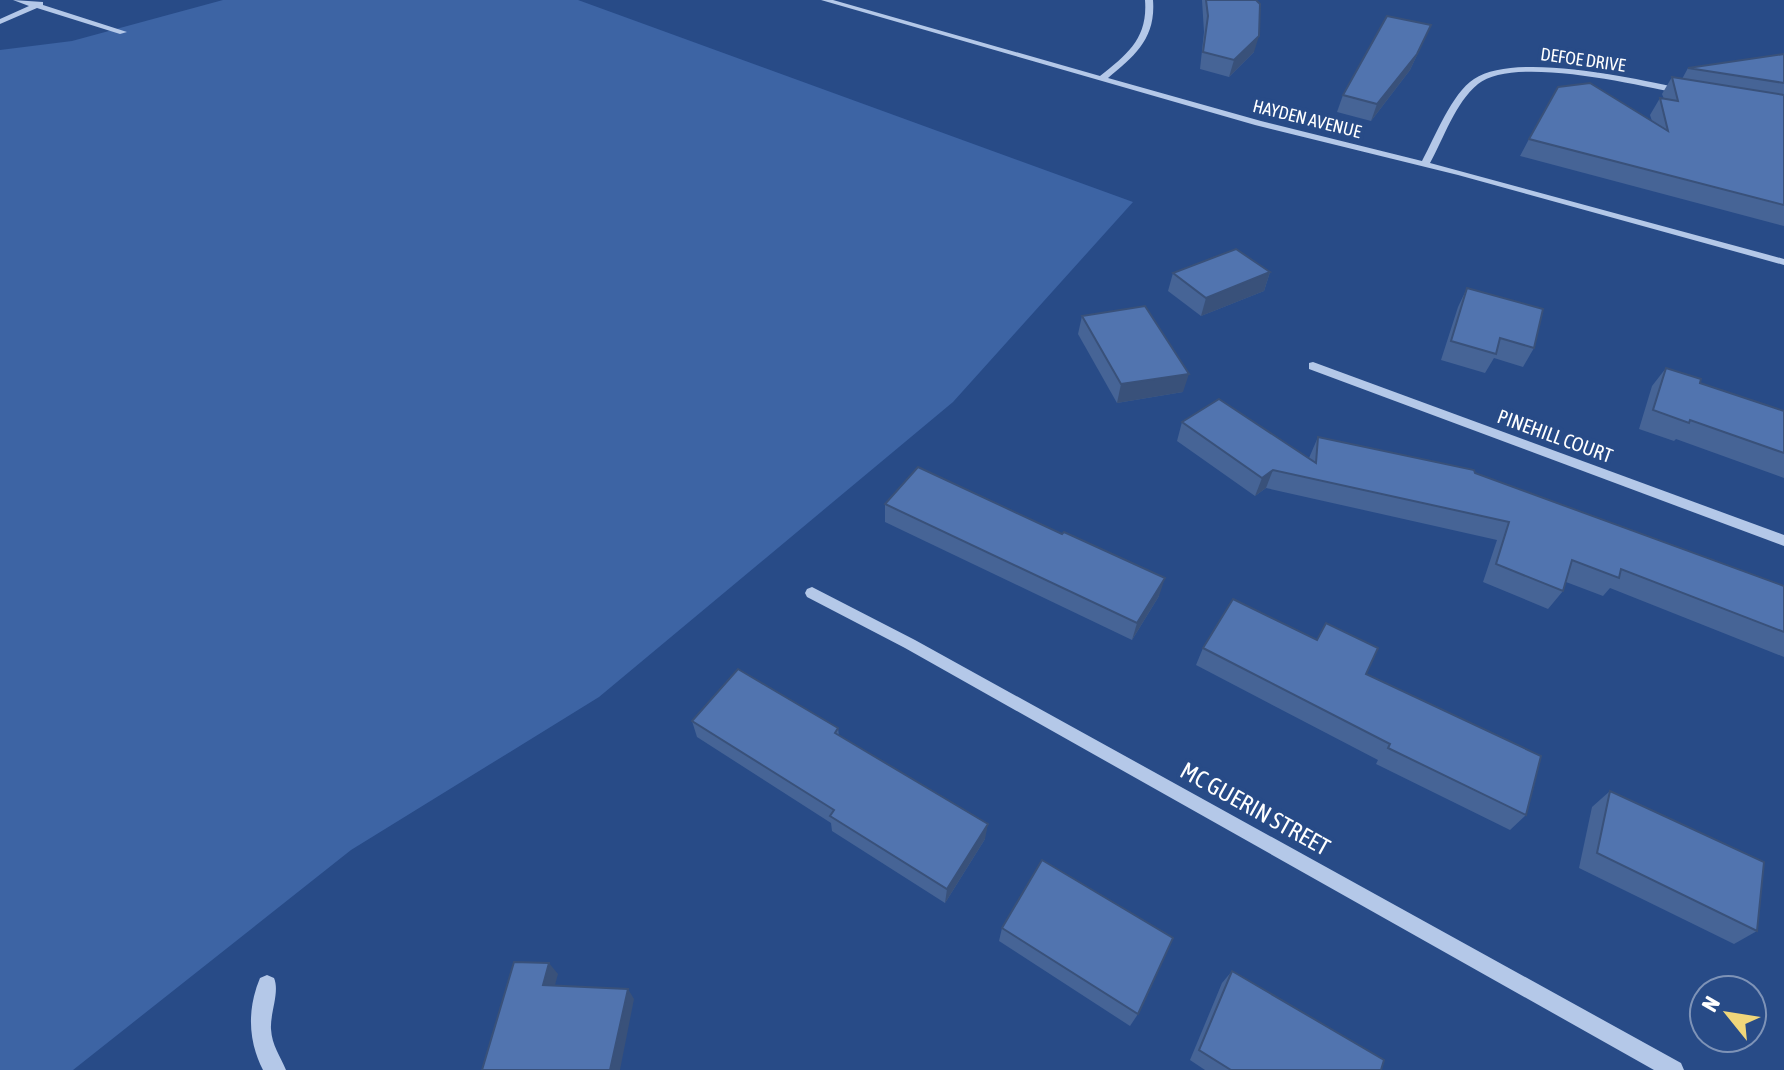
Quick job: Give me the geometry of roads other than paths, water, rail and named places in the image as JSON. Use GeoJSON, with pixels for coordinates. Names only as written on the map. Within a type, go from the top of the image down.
{"type":"FeatureCollection","features":[{"type":"Feature","properties":{"kind":"street"},"geometry":{"type":"LineString","coordinates":[[17,0],[123,32]]}},
{"type":"Feature","properties":{"kind":"street"},"geometry":{"type":"LineString","coordinates":[[0,22],[49,0]]}},
{"type":"Feature","properties":{"kind":"street","name":"HAYDEN AVENUE"},"geometry":{"type":"LineString","coordinates":[[825,0],[1258,123],[1425,164],[1784,262]]}},
{"type":"Feature","properties":{"kind":"street"},"geometry":{"type":"LineString","coordinates":[[1101,79],[1132,55],[1146,35],[1152,14],[1149,0]]}},
{"type":"Feature","properties":{"kind":"street","name":"DEFOE DRIVE"},"geometry":{"type":"LineString","coordinates":[[1425,164],[1476,81],[1497,72],[1543,69],[1691,93]]}},
{"type":"Feature","properties":{"kind":"street","name":"PINEHILL COURT"},"geometry":{"type":"LineString","coordinates":[[1313,366],[1784,541]]}},
{"type":"Feature","properties":{"kind":"street","name":"MC GUERIN STREET"},"geometry":{"type":"LineString","coordinates":[[812,593],[910,644],[1674,1070]]}},
{"type":"Feature","properties":{"kind":"street"},"geometry":{"type":"LineString","coordinates":[[267,985],[262,1000],[261,1035],[276,1070]]}}]}
